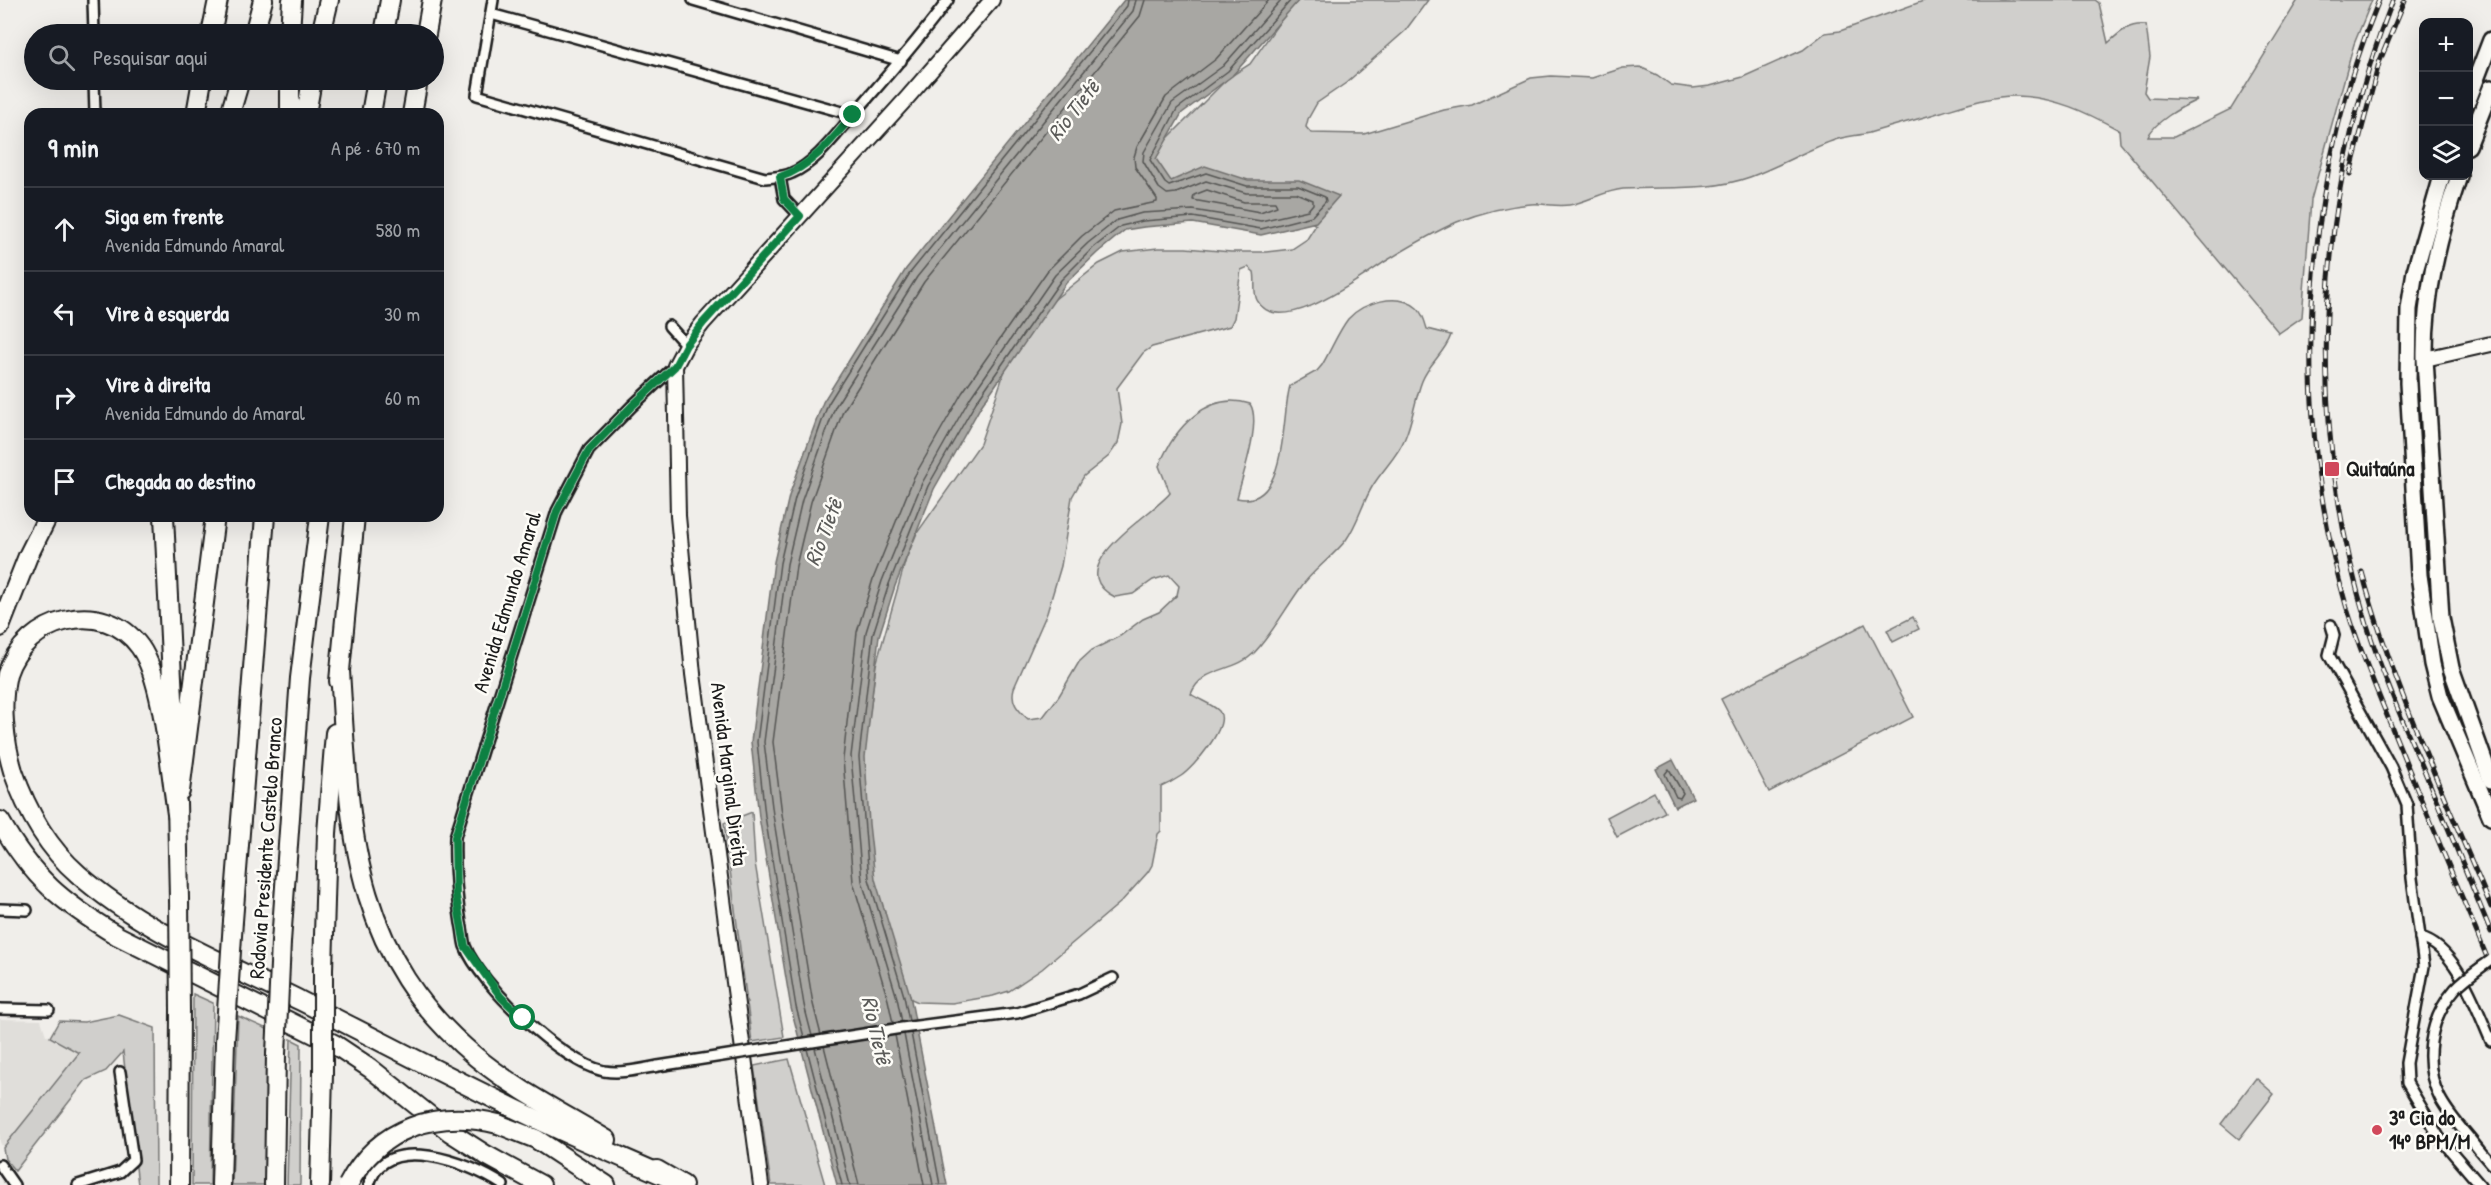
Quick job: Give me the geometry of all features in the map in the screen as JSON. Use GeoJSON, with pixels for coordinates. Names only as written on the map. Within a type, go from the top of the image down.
{"type":"FeatureCollection","features":[{"type":"Feature","properties":{"kind":"highway"},"geometry":{"type":"LineString","coordinates":[[213,24],[218,0]]}},
{"type":"Feature","properties":{"kind":"highway"},"geometry":{"type":"LineString","coordinates":[[257,24],[263,0]]}},
{"type":"Feature","properties":{"kind":"highway"},"geometry":{"type":"LineString","coordinates":[[291,24],[292,0]]}},
{"type":"Feature","properties":{"kind":"highway"},"geometry":{"type":"LineString","coordinates":[[323,24],[329,0]]}},
{"type":"Feature","properties":{"kind":"highway"},"geometry":{"type":"LineString","coordinates":[[386,24],[390,0]]}},
{"type":"Feature","properties":{"kind":"highway"},"geometry":{"type":"LineString","coordinates":[[428,24],[432,0]]}},
{"type":"Feature","properties":{"kind":"highway"},"geometry":{"type":"LineString","coordinates":[[197,108],[200,90]]}},
{"type":"Feature","properties":{"kind":"highway"},"geometry":{"type":"LineString","coordinates":[[232,108],[237,90]]}},
{"type":"Feature","properties":{"kind":"highway"},"geometry":{"type":"LineString","coordinates":[[290,90],[290,108]]}},
{"type":"Feature","properties":{"kind":"highway"},"geometry":{"type":"LineString","coordinates":[[307,108],[310,90]]}},
{"type":"Feature","properties":{"kind":"highway"},"geometry":{"type":"LineString","coordinates":[[372,108],[375,90]]}},
{"type":"Feature","properties":{"kind":"highway"},"geometry":{"type":"LineString","coordinates":[[413,108],[416,90]]}},
{"type":"Feature","properties":{"kind":"highway"},"geometry":{"type":"LineString","coordinates":[[0,627],[28,556],[45,522]]}},
{"type":"Feature","properties":{"kind":"highway"},"geometry":{"type":"LineString","coordinates":[[164,522],[174,690],[179,899],[179,1185]]}},
{"type":"Feature","properties":{"kind":"highway"},"geometry":{"type":"LineString","coordinates":[[177,814],[214,522]]}},
{"type":"Feature","properties":{"kind":"highway","name":"Rodovia Presidente Castelo Branco"},"geometry":{"type":"LineString","coordinates":[[221,1185],[225,1041],[265,522]]}},
{"type":"Feature","properties":{"kind":"highway","name":"Rodovia Presidente Castelo Branco"},"geometry":{"type":"LineString","coordinates":[[274,1185],[276,1054],[300,678],[319,522]]}},
{"type":"Feature","properties":{"kind":"highway"},"geometry":{"type":"LineString","coordinates":[[320,1185],[327,833],[354,522]]}},
{"type":"Feature","properties":{"kind":"highway"},"geometry":{"type":"LineString","coordinates":[[177,814],[156,685],[149,662],[138,645],[124,632],[90,619],[72,619],[54,623],[24,643],[7,675],[3,694],[6,742],[12,767],[29,808],[40,828],[74,871],[126,910],[212,958],[558,1130],[677,1182]]}},
{"type":"Feature","properties":{"kind":"highway"},"geometry":{"type":"LineString","coordinates":[[340,671],[348,785],[359,867],[375,918],[404,974],[429,1010],[447,1030],[492,1069],[677,1182]]}},
{"type":"Feature","properties":{"kind":"highway"},"geometry":{"type":"LineString","coordinates":[[0,821],[16,850],[37,876],[83,915],[118,936],[334,1044],[370,1068],[450,1132],[503,1165],[541,1185]]}},
{"type":"Feature","properties":{"kind":"highway"},"geometry":{"type":"LineString","coordinates":[[348,1185],[374,1150],[403,1130],[438,1119],[477,1119],[498,1124],[536,1139],[606,1185]]}},
{"type":"Feature","properties":{"kind":"main road","name":"Avenida Edmundo Amaral"},"geometry":{"type":"LineString","coordinates":[[675,366],[686,345],[992,0]]}},
{"type":"Feature","properties":{"kind":"main road"},"geometry":{"type":"LineString","coordinates":[[2473,89],[2491,40]]}},
{"type":"Feature","properties":{"kind":"main road"},"geometry":{"type":"LineString","coordinates":[[2473,135],[2491,88]]}},
{"type":"Feature","properties":{"kind":"main road"},"geometry":{"type":"LineString","coordinates":[[2441,180],[2417,261],[2409,309],[2408,383],[2419,574],[2432,664],[2440,696],[2491,817]]}},
{"type":"Feature","properties":{"kind":"main road"},"geometry":{"type":"LineString","coordinates":[[2458,180],[2437,247],[2425,319],[2425,359],[2441,618],[2451,668],[2491,780]]}},
{"type":"Feature","properties":{"kind":"main road"},"geometry":{"type":"LineString","coordinates":[[2425,359],[2491,344]]}},
{"type":"Feature","properties":{"kind":"main road","name":"Avenida Marginal Direita"},"geometry":{"type":"LineString","coordinates":[[675,366],[678,516],[692,663],[761,1185]]}},
{"type":"Feature","properties":{"kind":"street"},"geometry":{"type":"LineString","coordinates":[[93,0],[94,24]]}},
{"type":"Feature","properties":{"kind":"street"},"geometry":{"type":"LineString","coordinates":[[493,0],[477,95],[765,178],[792,173],[833,139],[901,61],[948,0]]}},
{"type":"Feature","properties":{"kind":"street"},"geometry":{"type":"LineString","coordinates":[[693,0],[901,61]]}},
{"type":"Feature","properties":{"kind":"street"},"geometry":{"type":"LineString","coordinates":[[490,14],[853,115]]}},
{"type":"Feature","properties":{"kind":"street"},"geometry":{"type":"LineString","coordinates":[[94,90],[95,108]]}},
{"type":"Feature","properties":{"kind":"street"},"geometry":{"type":"LineString","coordinates":[[780,177],[784,199],[800,216]]}},
{"type":"Feature","properties":{"kind":"street"},"geometry":{"type":"LineString","coordinates":[[669,326],[686,345]]}},
{"type":"Feature","properties":{"kind":"street","name":"Avenida Edmundo Amaral"},"geometry":{"type":"LineString","coordinates":[[675,366],[589,450],[557,511],[455,837],[456,896],[465,946],[501,997],[570,1057],[605,1071],[622,1071],[902,1028],[1017,1013],[1079,994],[1113,978]]}},
{"type":"Feature","properties":{"kind":"street"},"geometry":{"type":"LineString","coordinates":[[2331,625],[2334,635],[2329,655],[2391,767],[2407,805],[2412,878],[2424,970],[2408,1048],[2405,1070],[2407,1083],[2439,1137],[2480,1185]]}},
{"type":"Feature","properties":{"kind":"street"},"geometry":{"type":"LineString","coordinates":[[0,909],[27,910]]}},
{"type":"Feature","properties":{"kind":"street"},"geometry":{"type":"LineString","coordinates":[[2420,938],[2432,942],[2450,959],[2491,1041]]}},
{"type":"Feature","properties":{"kind":"street"},"geometry":{"type":"LineString","coordinates":[[2491,960],[2463,981],[2451,994],[2434,1025],[2430,1048],[2432,1074],[2440,1099],[2491,1164]]}},
{"type":"Feature","properties":{"kind":"street"},"geometry":{"type":"LineString","coordinates":[[0,1009],[49,1010]]}},
{"type":"Feature","properties":{"kind":"street"},"geometry":{"type":"LineString","coordinates":[[111,1185],[120,1172],[133,1160],[120,1072]]}},
{"type":"Feature","properties":{"kind":"street"},"geometry":{"type":"LineString","coordinates":[[369,1185],[375,1169],[389,1160],[402,1156],[448,1159],[478,1170],[503,1185]]}},
{"type":"Feature","properties":{"kind":"street"},"geometry":{"type":"LineString","coordinates":[[0,1165],[14,1185]]}},
{"type":"Feature","properties":{"kind":"street"},"geometry":{"type":"LineString","coordinates":[[78,1185],[120,1172]]}},
{"type":"Feature","properties":{"kind":"shaded area"},"geometry":{"type":"Polygon","coordinates":[[[1295,0],[1428,0],[1405,31],[1346,83],[1317,103],[1306,127],[1311,133],[1364,134],[1444,110],[1472,105],[1531,78],[1551,76],[1592,78],[1623,68],[1640,67],[1671,85],[1693,88],[1710,86],[1743,77],[1803,50],[1825,33],[1840,31],[1926,0],[2095,0],[2099,3],[2108,43],[2130,27],[2146,25],[2150,57],[2144,92],[2148,98],[2197,100],[2162,121],[2148,137],[2174,137],[2231,109],[2298,0],[2372,0],[2354,44],[2311,200],[2302,317],[2279,333],[2120,143],[2119,130],[2057,102],[2017,96],[1997,97],[1869,133],[1837,139],[1734,182],[1703,187],[1623,189],[1569,205],[1531,204],[1484,213],[1457,222],[1430,235],[1322,301],[1302,309],[1283,313],[1268,311],[1257,300],[1254,272],[1248,267],[1241,270],[1234,318],[1230,326],[1152,347],[1143,353],[1117,388],[1122,424],[1118,443],[1109,456],[1084,476],[1072,497],[1061,566],[1047,613],[1014,688],[1014,702],[1028,719],[1043,717],[1059,696],[1079,662],[1092,650],[1120,636],[1143,619],[1159,612],[1177,595],[1179,586],[1169,575],[1153,580],[1133,594],[1115,597],[1100,585],[1097,571],[1103,557],[1115,542],[1170,493],[1159,466],[1165,452],[1183,426],[1194,416],[1220,403],[1234,401],[1250,404],[1254,423],[1237,498],[1254,498],[1266,490],[1274,476],[1283,438],[1290,386],[1317,371],[1344,324],[1354,313],[1381,301],[1409,303],[1419,310],[1427,329],[1451,335],[1422,381],[1402,445],[1372,487],[1346,540],[1304,583],[1254,653],[1237,664],[1210,674],[1196,685],[1191,694],[1219,711],[1220,726],[1209,746],[1194,764],[1181,776],[1161,787],[1161,831],[1158,834],[1152,865],[1148,872],[1121,902],[1042,969],[1009,991],[952,1003],[918,1002],[909,998],[879,926],[862,772],[876,665],[906,559],[917,533],[980,444],[1006,367],[1050,303],[1099,264],[1123,252],[1186,248],[1266,252],[1292,249],[1307,239],[1316,225],[1308,220],[1139,188],[1165,141],[1228,78],[1250,64],[1295,0]]]}},
{"type":"Feature","properties":{"kind":"shaded area"},"geometry":{"type":"Polygon","coordinates":[[[1913,617],[1919,629],[1893,642],[1887,630],[1913,617]]]}},
{"type":"Feature","properties":{"kind":"shaded area"},"geometry":{"type":"Polygon","coordinates":[[[1865,624],[1913,717],[1769,792],[1721,699],[1865,624]]]}},
{"type":"Feature","properties":{"kind":"shaded area"},"geometry":{"type":"Polygon","coordinates":[[[1654,792],[1665,812],[1617,837],[1607,817],[1654,792]]]}},
{"type":"Feature","properties":{"kind":"shaded area"},"geometry":{"type":"Polygon","coordinates":[[[752,812],[755,863],[784,1037],[752,1042],[724,823],[752,812]]]}},
{"type":"Feature","properties":{"kind":"shaded area"},"geometry":{"type":"Polygon","coordinates":[[[193,994],[213,1003],[210,1185],[192,1185],[193,994]]]}},
{"type":"Feature","properties":{"kind":"shaded area"},"geometry":{"type":"Polygon","coordinates":[[[119,1015],[155,1028],[156,1185],[138,1185],[123,1052],[106,1071],[86,1080],[15,1171],[5,1159],[3,1148],[79,1053],[50,1037],[59,1021],[84,1022],[119,1015]]]}},
{"type":"Feature","properties":{"kind":"shaded area"},"geometry":{"type":"Polygon","coordinates":[[[238,1016],[267,1029],[265,1185],[232,1185],[238,1016]]]}},
{"type":"Feature","properties":{"kind":"shaded area"},"geometry":{"type":"Polygon","coordinates":[[[0,1019],[41,1020],[46,1035],[80,1052],[3,1148],[0,1142],[0,1019]]]}},
{"type":"Feature","properties":{"kind":"shaded area"},"geometry":{"type":"Polygon","coordinates":[[[291,1039],[301,1044],[300,1185],[287,1185],[291,1039]]]}},
{"type":"Feature","properties":{"kind":"shaded area"},"geometry":{"type":"Polygon","coordinates":[[[789,1059],[825,1185],[771,1185],[754,1066],[789,1059]]]}},
{"type":"Feature","properties":{"kind":"shaded area"},"geometry":{"type":"Polygon","coordinates":[[[2256,1078],[2274,1094],[2239,1139],[2221,1124],[2256,1078]]]}},
{"type":"Feature","properties":{"kind":"water","name":"Rio Tietê"},"geometry":{"type":"Polygon","coordinates":[[[1124,0],[1299,0],[1232,76],[1182,113],[1156,159],[1171,181],[1205,166],[1248,180],[1299,180],[1339,196],[1316,222],[1261,235],[1193,223],[1125,230],[1066,283],[981,406],[934,489],[895,586],[879,636],[865,757],[875,879],[910,995],[947,1185],[837,1185],[791,1008],[759,817],[751,742],[774,562],[789,496],[823,402],[906,269],[1124,0]]]}},
{"type":"Feature","properties":{"kind":"water"},"geometry":{"type":"Polygon","coordinates":[[[1673,760],[1693,798],[1675,807],[1656,769],[1673,760]]]}},
{"type":"Feature","properties":{"kind":"railway"},"geometry":{"type":"LineString","coordinates":[[2379,0],[2353,72],[2333,147],[2320,223],[2312,300],[2311,377],[2316,454],[2328,530],[2356,636],[2491,967]]}},
{"type":"Feature","properties":{"kind":"railway"},"geometry":{"type":"LineString","coordinates":[[2393,0],[2367,76],[2347,153],[2334,231],[2327,310],[2327,390],[2334,469],[2347,547],[2373,643],[2393,698],[2491,932]]}},
{"type":"Feature","properties":{"kind":"railway"},"geometry":{"type":"LineString","coordinates":[[2350,174],[2379,63],[2405,0]]}},
{"type":"Feature","properties":{"kind":"railway"},"geometry":{"type":"LineString","coordinates":[[2362,572],[2404,700],[2491,907]]}},
{"type":"Feature","properties":{"kind":"place","name":"Quitaúna"},"geometry":{"type":"Point","coordinates":[2332,469]}},
{"type":"Feature","properties":{"kind":"place","name":"3ª Cia do 14º BPM/M"},"geometry":{"type":"Point","coordinates":[2377,1130]}},
{"type":"Feature","properties":{"kind":"route"},"geometry":{"type":"LineString","coordinates":[[523,1018],[501,997],[465,946],[456,896],[455,837],[557,511],[589,450],[675,366],[679,355],[703,323],[800,216],[784,199],[780,177],[804,165],[833,139],[853,115]]}}]}
